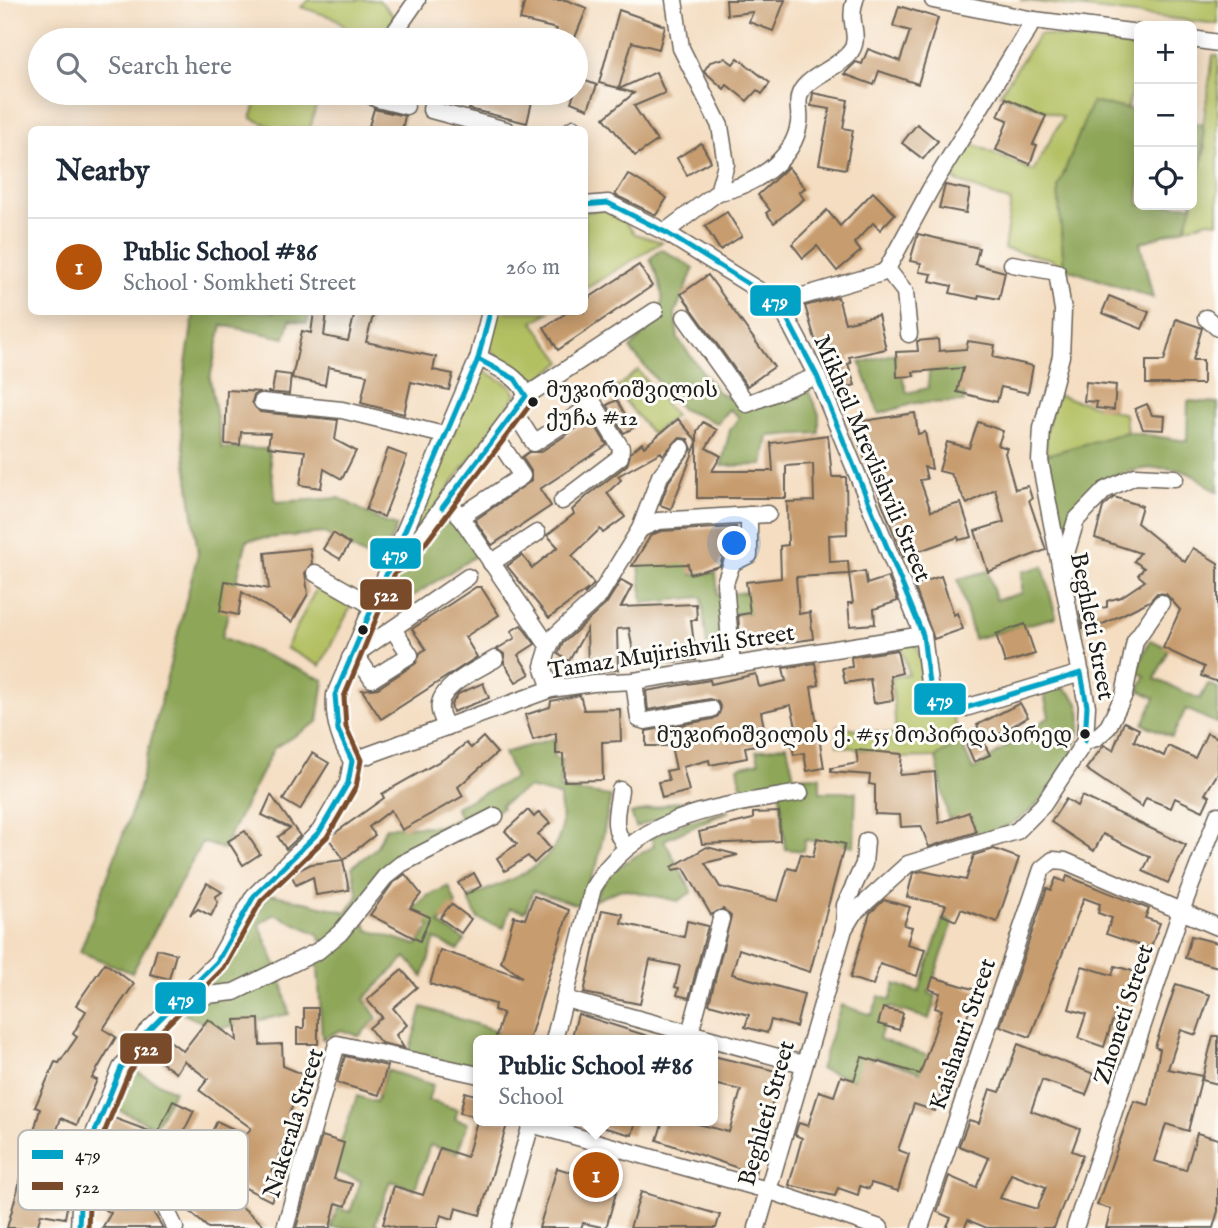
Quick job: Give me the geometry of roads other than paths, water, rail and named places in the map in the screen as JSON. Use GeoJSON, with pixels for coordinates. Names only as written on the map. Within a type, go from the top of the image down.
{"type":"FeatureCollection","features":[{"type":"Feature","properties":{"kind":"street"},"geometry":{"type":"LineString","coordinates":[[399,28],[417,0]]}},
{"type":"Feature","properties":{"kind":"street"},"geometry":{"type":"LineString","coordinates":[[674,0],[681,48],[720,126],[726,164],[718,192]]}},
{"type":"Feature","properties":{"kind":"street"},"geometry":{"type":"LineString","coordinates":[[665,232],[718,192],[741,188],[760,177],[791,146],[799,121],[797,97],[804,87],[850,52],[856,37],[850,19],[855,0]]}},
{"type":"Feature","properties":{"kind":"street"},"geometry":{"type":"LineString","coordinates":[[933,0],[1034,20],[1134,32]]}},
{"type":"Feature","properties":{"kind":"street"},"geometry":{"type":"LineString","coordinates":[[588,205],[608,203],[665,232],[779,303],[883,273],[930,188],[1034,20]]}},
{"type":"Feature","properties":{"kind":"street"},"geometry":{"type":"LineString","coordinates":[[1197,40],[1218,43]]}},
{"type":"Feature","properties":{"kind":"street"},"geometry":{"type":"LineString","coordinates":[[402,105],[406,106]]}},
{"type":"Feature","properties":{"kind":"street"},"geometry":{"type":"LineString","coordinates":[[432,105],[431,110],[491,126]]}},
{"type":"Feature","properties":{"kind":"street","name":"Beghleti Street"},"geometry":{"type":"LineString","coordinates":[[757,1228],[844,929],[853,914],[908,864],[1017,831],[1043,805],[1085,741],[1087,706],[1040,461],[1042,428],[1061,356],[1063,310],[1057,272],[1012,264]]}},
{"type":"Feature","properties":{"kind":"street"},"geometry":{"type":"LineString","coordinates":[[887,269],[905,292],[909,334]]}},
{"type":"Feature","properties":{"kind":"street","name":"Mikheil Mrevlishvili Street"},"geometry":{"type":"LineString","coordinates":[[779,303],[817,376],[923,635],[929,691],[950,707],[962,709],[1081,673]]}},
{"type":"Feature","properties":{"kind":"street"},"geometry":{"type":"LineString","coordinates":[[388,567],[402,560],[526,396],[654,311]]}},
{"type":"Feature","properties":{"kind":"street"},"geometry":{"type":"LineString","coordinates":[[95,1130],[121,1068],[145,1034],[217,962],[254,896],[320,831],[348,783],[352,761],[343,746],[333,716],[335,695],[353,657],[371,605],[478,359],[489,315]]}},
{"type":"Feature","properties":{"kind":"street"},"geometry":{"type":"LineString","coordinates":[[685,317],[747,404],[817,376]]}},
{"type":"Feature","properties":{"kind":"street"},"geometry":{"type":"LineString","coordinates":[[478,359],[518,381],[524,386],[526,396]]}},
{"type":"Feature","properties":{"kind":"street"},"geometry":{"type":"LineString","coordinates":[[262,402],[342,410],[444,435]]}},
{"type":"Feature","properties":{"kind":"street"},"geometry":{"type":"LineString","coordinates":[[515,413],[534,443],[594,404],[621,448],[620,457],[562,501]]}},
{"type":"Feature","properties":{"kind":"street"},"geometry":{"type":"LineString","coordinates":[[460,517],[522,476],[496,437]]}},
{"type":"Feature","properties":{"kind":"street"},"geometry":{"type":"LineString","coordinates":[[551,690],[543,666],[549,647],[555,636],[599,596],[640,529],[660,476],[682,448]]}},
{"type":"Feature","properties":{"kind":"street"},"geometry":{"type":"LineString","coordinates":[[1065,598],[1065,557],[1076,520],[1105,490],[1135,476],[1175,478]]}},
{"type":"Feature","properties":{"kind":"street"},"geometry":{"type":"LineString","coordinates":[[449,500],[549,647]]}},
{"type":"Feature","properties":{"kind":"street"},"geometry":{"type":"LineString","coordinates":[[640,529],[658,521],[768,514]]}},
{"type":"Feature","properties":{"kind":"street"},"geometry":{"type":"LineString","coordinates":[[733,665],[725,579],[732,563],[749,555],[749,515]]}},
{"type":"Feature","properties":{"kind":"street"},"geometry":{"type":"LineString","coordinates":[[491,563],[537,533]]}},
{"type":"Feature","properties":{"kind":"street"},"geometry":{"type":"LineString","coordinates":[[315,573],[371,605]]}},
{"type":"Feature","properties":{"kind":"street"},"geometry":{"type":"LineString","coordinates":[[353,657],[468,577]]}},
{"type":"Feature","properties":{"kind":"street"},"geometry":{"type":"LineString","coordinates":[[1085,741],[1096,738],[1108,727],[1124,695],[1135,641],[1161,603]]}},
{"type":"Feature","properties":{"kind":"street"},"geometry":{"type":"LineString","coordinates":[[353,657],[372,679],[410,654],[393,629]]}},
{"type":"Feature","properties":{"kind":"street","name":"Tamaz Mujirishvili Street"},"geometry":{"type":"LineString","coordinates":[[352,761],[551,690],[593,683],[634,681],[923,635]]}},
{"type":"Feature","properties":{"kind":"street"},"geometry":{"type":"LineString","coordinates":[[447,727],[439,710],[441,699],[449,689],[495,659]]}},
{"type":"Feature","properties":{"kind":"street"},"geometry":{"type":"LineString","coordinates":[[634,681],[639,719],[711,709]]}},
{"type":"Feature","properties":{"kind":"street"},"geometry":{"type":"LineString","coordinates":[[620,790],[615,822],[617,833],[626,846]]}},
{"type":"Feature","properties":{"kind":"street"},"geometry":{"type":"LineString","coordinates":[[555,1035],[593,888],[602,873],[626,846],[655,829],[714,808],[800,793]]}},
{"type":"Feature","properties":{"kind":"street","name":"Zhoneti Street"},"geometry":{"type":"LineString","coordinates":[[1075,1228],[1181,911],[1218,815]]}},
{"type":"Feature","properties":{"kind":"street"},"geometry":{"type":"LineString","coordinates":[[181,998],[234,992],[318,951],[340,933],[385,877],[401,864],[495,816]]}},
{"type":"Feature","properties":{"kind":"street"},"geometry":{"type":"LineString","coordinates":[[844,929],[845,905],[864,864],[866,841]]}},
{"type":"Feature","properties":{"kind":"street","name":"Kaishauri Street"},"geometry":{"type":"LineString","coordinates":[[920,1228],[1042,869],[1053,860],[1065,861],[1181,911]]}},
{"type":"Feature","properties":{"kind":"street"},"geometry":{"type":"LineString","coordinates":[[1181,911],[1218,927]]}},
{"type":"Feature","properties":{"kind":"street"},"geometry":{"type":"LineString","coordinates":[[690,1033],[721,919]]}},
{"type":"Feature","properties":{"kind":"street"},"geometry":{"type":"LineString","coordinates":[[565,999],[697,1035]]}},
{"type":"Feature","properties":{"kind":"street"},"geometry":{"type":"LineString","coordinates":[[718,1041],[803,1064]]}},
{"type":"Feature","properties":{"kind":"street","name":"Nakerala Street"},"geometry":{"type":"LineString","coordinates":[[285,1228],[337,1044],[473,1074]]}},
{"type":"Feature","properties":{"kind":"street"},"geometry":{"type":"LineString","coordinates":[[501,1228],[531,1126]]}},
{"type":"Feature","properties":{"kind":"street"},"geometry":{"type":"LineString","coordinates":[[546,1126],[767,1190],[880,1228]]}},
{"type":"Feature","properties":{"kind":"street"},"geometry":{"type":"LineString","coordinates":[[79,1228],[80,1210]]}},
{"type":"Feature","properties":{"kind":"street"},"geometry":{"type":"LineString","coordinates":[[166,1210],[175,1228]]}},
{"type":"Feature","properties":{"kind":"place","name":"მუჯირიშვილის ქუჩა #12"},"geometry":{"type":"Point","coordinates":[533,402]}},
{"type":"Feature","properties":{"kind":"place","name":"მუჯირიშვილის ქ. #55 მოპირდაპირედ"},"geometry":{"type":"Point","coordinates":[1085,734]}},
{"type":"Feature","properties":{"kind":"place","name":"Public School #86"},"geometry":{"type":"Point","coordinates":[596,1175]}}]}
